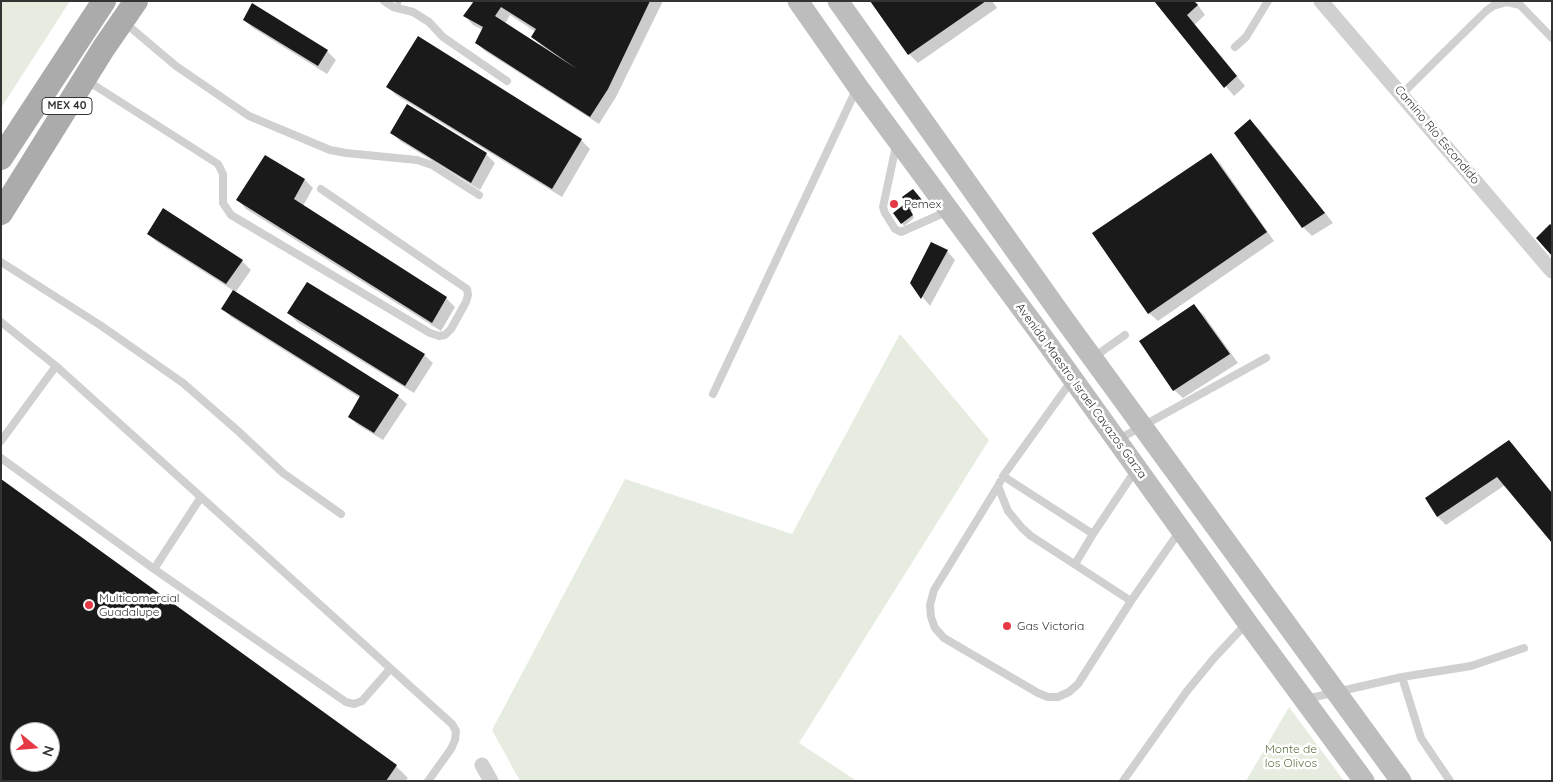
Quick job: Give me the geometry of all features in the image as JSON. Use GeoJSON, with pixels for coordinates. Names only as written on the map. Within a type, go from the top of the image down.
{"type":"FeatureCollection","features":[{"type":"Feature","properties":{"kind":"main road","name":"MEX 40"},"geometry":{"type":"LineString","coordinates":[[1,158],[104,1]]}},
{"type":"Feature","properties":{"kind":"main road"},"geometry":{"type":"LineString","coordinates":[[121,11],[136,1]]}},
{"type":"Feature","properties":{"kind":"main road","name":"Avenida Maestro Israel Cavazos Garza"},"geometry":{"type":"LineString","coordinates":[[798,1],[858,87],[1073,378],[1364,781]]}},
{"type":"Feature","properties":{"kind":"main road"},"geometry":{"type":"LineString","coordinates":[[838,1],[1064,319],[1401,781]]}},
{"type":"Feature","properties":{"kind":"main road","name":"MEX 40"},"geometry":{"type":"LineString","coordinates":[[1,213],[103,50],[103,33],[121,11]]}},
{"type":"Feature","properties":{"kind":"main road"},"geometry":{"type":"LineString","coordinates":[[995,274],[1019,256]]}},
{"type":"Feature","properties":{"kind":"main road"},"geometry":{"type":"LineString","coordinates":[[1042,336],[1064,319]]}},
{"type":"Feature","properties":{"kind":"street","name":"Camino Río Escondido"},"geometry":{"type":"LineString","coordinates":[[1321,1],[1552,271]]}},
{"type":"Feature","properties":{"kind":"street"},"geometry":{"type":"LineString","coordinates":[[482,765],[491,781]]}},
{"type":"Feature","properties":{"kind":"lane"},"geometry":{"type":"LineString","coordinates":[[384,1],[413,12],[429,22],[443,37],[507,81]]}},
{"type":"Feature","properties":{"kind":"lane"},"geometry":{"type":"LineString","coordinates":[[1235,47],[1246,37],[1268,1]]}},
{"type":"Feature","properties":{"kind":"lane"},"geometry":{"type":"LineString","coordinates":[[1402,94],[1493,6],[1507,2],[1520,6],[1552,38]]}},
{"type":"Feature","properties":{"kind":"lane"},"geometry":{"type":"LineString","coordinates":[[121,11],[176,66],[249,116],[330,150],[418,160],[432,165],[479,195]]}},
{"type":"Feature","properties":{"kind":"lane"},"geometry":{"type":"LineString","coordinates":[[84,79],[218,164],[223,174],[223,203],[231,215],[430,333],[445,336],[466,302],[467,288],[321,188]]}},
{"type":"Feature","properties":{"kind":"lane"},"geometry":{"type":"LineString","coordinates":[[713,394],[858,87]]}},
{"type":"Feature","properties":{"kind":"lane"},"geometry":{"type":"LineString","coordinates":[[898,139],[883,207],[895,230],[901,232],[950,210]]}},
{"type":"Feature","properties":{"kind":"lane"},"geometry":{"type":"LineString","coordinates":[[1,262],[100,325],[183,383],[283,473],[341,514]]}},
{"type":"Feature","properties":{"kind":"lane"},"geometry":{"type":"LineString","coordinates":[[1,322],[56,366],[452,724],[456,732],[455,740],[451,749],[428,781]]}},
{"type":"Feature","properties":{"kind":"lane"},"geometry":{"type":"LineString","coordinates":[[1093,358],[1125,335]]}},
{"type":"Feature","properties":{"kind":"lane"},"geometry":{"type":"LineString","coordinates":[[1117,440],[1266,358]]}},
{"type":"Feature","properties":{"kind":"lane"},"geometry":{"type":"LineString","coordinates":[[1,441],[56,366]]}},
{"type":"Feature","properties":{"kind":"lane"},"geometry":{"type":"LineString","coordinates":[[1073,378],[1004,476],[934,590],[930,605],[931,616],[936,628],[944,638],[1038,692],[1048,697],[1058,697],[1069,692],[1078,684],[1131,601],[1181,529]]}},
{"type":"Feature","properties":{"kind":"lane"},"geometry":{"type":"LineString","coordinates":[[1,458],[154,569],[346,702],[354,704],[362,701],[390,669]]}},
{"type":"Feature","properties":{"kind":"lane"},"geometry":{"type":"LineString","coordinates":[[1075,564],[1137,468]]}},
{"type":"Feature","properties":{"kind":"lane"},"geometry":{"type":"LineString","coordinates":[[1004,476],[1093,534]]}},
{"type":"Feature","properties":{"kind":"lane"},"geometry":{"type":"LineString","coordinates":[[998,486],[1008,511],[1031,536],[1131,601]]}},
{"type":"Feature","properties":{"kind":"lane"},"geometry":{"type":"LineString","coordinates":[[154,569],[201,497]]}},
{"type":"Feature","properties":{"kind":"lane"},"geometry":{"type":"LineString","coordinates":[[1123,781],[1187,691],[1215,657],[1248,622]]}},
{"type":"Feature","properties":{"kind":"lane"},"geometry":{"type":"LineString","coordinates":[[1304,699],[1402,677],[1471,666],[1524,648]]}},
{"type":"Feature","properties":{"kind":"lane"},"geometry":{"type":"LineString","coordinates":[[1402,677],[1421,738],[1450,781]]}},
{"type":"Feature","properties":{"kind":"green space"},"geometry":{"type":"Polygon","coordinates":[[[1,1],[70,1],[1,108],[1,1]]]}},
{"type":"Feature","properties":{"kind":"green space"},"geometry":{"type":"Polygon","coordinates":[[[900,334],[989,440],[799,743],[857,781],[520,781],[492,730],[625,479],[792,534],[900,334]]]}},
{"type":"Feature","properties":{"kind":"green space","name":"Monte de los Olivos"},"geometry":{"type":"Polygon","coordinates":[[[1289,707],[1344,781],[1246,781],[1289,707]]]}},
{"type":"Feature","properties":{"kind":"building"},"geometry":{"type":"Polygon","coordinates":[[[474,1],[650,1],[608,89],[590,117],[475,43],[483,27],[463,16],[474,1]],[[501,7],[495,16],[577,69],[531,37],[536,29],[501,7]]]}},
{"type":"Feature","properties":{"kind":"building"},"geometry":{"type":"Polygon","coordinates":[[[870,1],[986,1],[908,55],[870,1]]]}},
{"type":"Feature","properties":{"kind":"building"},"geometry":{"type":"Polygon","coordinates":[[[1154,1],[1194,1],[1198,5],[1187,15],[1237,76],[1224,88],[1154,1]]]}},
{"type":"Feature","properties":{"kind":"building"},"geometry":{"type":"Polygon","coordinates":[[[252,3],[328,50],[318,66],[243,20],[252,3]]]}},
{"type":"Feature","properties":{"kind":"building"},"geometry":{"type":"Polygon","coordinates":[[[418,36],[582,139],[552,189],[386,87],[418,36]]]}},
{"type":"Feature","properties":{"kind":"building"},"geometry":{"type":"Polygon","coordinates":[[[407,104],[487,153],[471,183],[390,133],[407,104]]]}},
{"type":"Feature","properties":{"kind":"building"},"geometry":{"type":"Polygon","coordinates":[[[1250,119],[1325,213],[1302,228],[1234,133],[1250,119]]]}},
{"type":"Feature","properties":{"kind":"building"},"geometry":{"type":"Polygon","coordinates":[[[1211,153],[1267,232],[1148,314],[1092,233],[1211,153]]]}},
{"type":"Feature","properties":{"kind":"building"},"geometry":{"type":"Polygon","coordinates":[[[265,155],[305,179],[294,199],[447,297],[432,323],[236,200],[265,155]]]}},
{"type":"Feature","properties":{"kind":"building"},"geometry":{"type":"Polygon","coordinates":[[[913,189],[922,200],[909,208],[913,215],[901,224],[893,213],[906,203],[902,197],[913,189]]]}},
{"type":"Feature","properties":{"kind":"building"},"geometry":{"type":"Polygon","coordinates":[[[163,208],[243,260],[226,284],[147,234],[163,208]]]}},
{"type":"Feature","properties":{"kind":"building"},"geometry":{"type":"Polygon","coordinates":[[[1550,224],[1552,226],[1552,256],[1536,238],[1550,224]]]}},
{"type":"Feature","properties":{"kind":"building"},"geometry":{"type":"Polygon","coordinates":[[[931,242],[948,250],[921,299],[910,283],[931,242]]]}},
{"type":"Feature","properties":{"kind":"building"},"geometry":{"type":"Polygon","coordinates":[[[307,282],[425,354],[405,386],[287,313],[307,282]]]}},
{"type":"Feature","properties":{"kind":"building"},"geometry":{"type":"Polygon","coordinates":[[[233,290],[399,395],[374,433],[348,417],[360,396],[221,309],[233,290]]]}},
{"type":"Feature","properties":{"kind":"building"},"geometry":{"type":"Polygon","coordinates":[[[1194,304],[1230,354],[1173,391],[1139,341],[1194,304]]]}},
{"type":"Feature","properties":{"kind":"building"},"geometry":{"type":"Polygon","coordinates":[[[1509,440],[1552,493],[1552,543],[1497,477],[1437,517],[1425,498],[1509,440]]]}},
{"type":"Feature","properties":{"kind":"building","name":"Multicomercial Guadalupe"},"geometry":{"type":"Polygon","coordinates":[[[1,479],[397,765],[386,781],[1,781],[1,479]]]}},
{"type":"Feature","properties":{"kind":"place","name":"Pemex"},"geometry":{"type":"Point","coordinates":[894,204]}},
{"type":"Feature","properties":{"kind":"place","name":"Multicomercial Guadalupe"},"geometry":{"type":"Point","coordinates":[89,605]}},
{"type":"Feature","properties":{"kind":"place","name":"Gas Victoria"},"geometry":{"type":"Point","coordinates":[1007,626]}}]}
